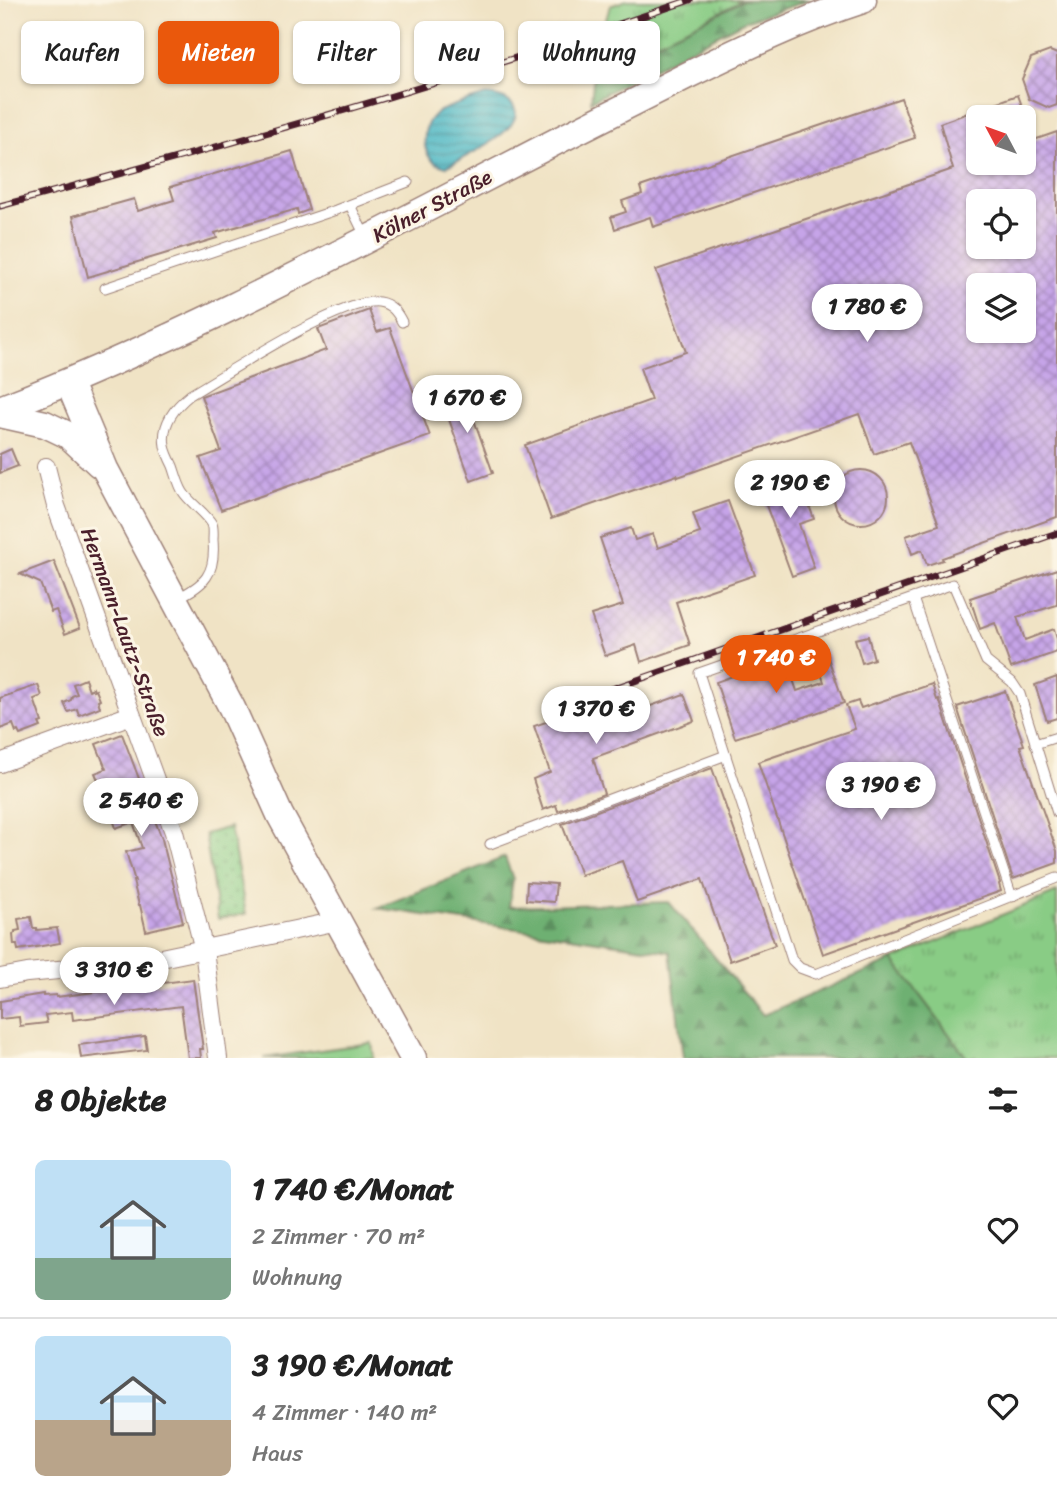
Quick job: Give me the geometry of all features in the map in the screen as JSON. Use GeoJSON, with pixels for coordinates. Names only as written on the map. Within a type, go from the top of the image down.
{"type":"FeatureCollection","features":[{"type":"Feature","properties":{"kind":"main road","name":"Kölner Straße"},"geometry":{"type":"LineString","coordinates":[[0,412],[69,383],[281,283],[762,38],[863,0]]}},
{"type":"Feature","properties":{"kind":"main road"},"geometry":{"type":"LineString","coordinates":[[69,383],[105,470],[232,708],[280,815],[413,1058]]}},
{"type":"Feature","properties":{"kind":"main road"},"geometry":{"type":"LineString","coordinates":[[0,412],[45,424],[68,435],[105,470]]}},
{"type":"Feature","properties":{"kind":"street","name":"Hermann-Lautz-Straße"},"geometry":{"type":"LineString","coordinates":[[46,467],[55,506],[174,832],[204,950],[218,1058]]}},
{"type":"Feature","properties":{"kind":"street"},"geometry":{"type":"LineString","coordinates":[[0,763],[131,715]]}},
{"type":"Feature","properties":{"kind":"street"},"geometry":{"type":"LineString","coordinates":[[0,978],[142,962],[338,921]]}},
{"type":"Feature","properties":{"kind":"lane"},"geometry":{"type":"LineString","coordinates":[[106,288],[350,205],[408,182]]}},
{"type":"Feature","properties":{"kind":"lane"},"geometry":{"type":"LineString","coordinates":[[350,205],[367,240]]}},
{"type":"Feature","properties":{"kind":"lane"},"geometry":{"type":"LineString","coordinates":[[174,600],[201,583],[214,563],[212,525],[182,491],[165,445],[165,429],[178,405],[190,395],[318,321],[364,303],[379,302],[391,306],[402,322]]}},
{"type":"Feature","properties":{"kind":"lane"},"geometry":{"type":"LineString","coordinates":[[1057,813],[1020,694],[1012,682],[986,661],[953,584],[699,673],[792,960],[800,968],[816,974],[1057,878]]}},
{"type":"Feature","properties":{"kind":"lane"},"geometry":{"type":"LineString","coordinates":[[913,598],[1012,897]]}},
{"type":"Feature","properties":{"kind":"lane"},"geometry":{"type":"LineString","coordinates":[[1035,744],[1057,737]]}},
{"type":"Feature","properties":{"kind":"lane"},"geometry":{"type":"LineString","coordinates":[[490,844],[726,755]]}},
{"type":"Feature","properties":{"kind":"green space"},"geometry":{"type":"Polygon","coordinates":[[[627,0],[743,0],[660,41],[660,21],[606,21],[610,6],[627,0]]]}},
{"type":"Feature","properties":{"kind":"green space"},"geometry":{"type":"Polygon","coordinates":[[[743,0],[810,0],[745,21],[660,65],[660,41],[743,0]]]}},
{"type":"Feature","properties":{"kind":"green space"},"geometry":{"type":"Polygon","coordinates":[[[593,84],[624,84],[591,101],[593,84]]]}},
{"type":"Feature","properties":{"kind":"green space"},"geometry":{"type":"Polygon","coordinates":[[[230,827],[246,914],[218,919],[205,834],[230,827]]]}},
{"type":"Feature","properties":{"kind":"green space"},"geometry":{"type":"Polygon","coordinates":[[[505,857],[513,879],[509,907],[669,902],[763,1015],[893,960],[967,1058],[683,1058],[670,952],[377,908],[505,857]]]}},
{"type":"Feature","properties":{"kind":"green space"},"geometry":{"type":"Polygon","coordinates":[[[1057,892],[1057,1058],[967,1058],[893,960],[1057,892]]]}},
{"type":"Feature","properties":{"kind":"green space"},"geometry":{"type":"Polygon","coordinates":[[[372,1043],[374,1058],[264,1058],[372,1043]]]}},
{"type":"Feature","properties":{"kind":"water"},"geometry":{"type":"Polygon","coordinates":[[[486,95],[503,98],[513,105],[515,117],[510,126],[489,143],[446,167],[436,163],[425,147],[425,132],[430,119],[459,103],[486,95]]]}},
{"type":"Feature","properties":{"kind":"building"},"geometry":{"type":"Polygon","coordinates":[[[1050,51],[1057,54],[1057,105],[1049,108],[1029,99],[1022,79],[1031,58],[1050,51]]]}},
{"type":"Feature","properties":{"kind":"building"},"geometry":{"type":"Polygon","coordinates":[[[1018,95],[1022,105],[990,105],[1018,95]]]}},
{"type":"Feature","properties":{"kind":"building"},"geometry":{"type":"Polygon","coordinates":[[[901,98],[915,138],[653,227],[650,217],[615,229],[611,217],[626,212],[622,201],[642,194],[640,187],[901,98]]]}},
{"type":"Feature","properties":{"kind":"building"},"geometry":{"type":"Polygon","coordinates":[[[966,114],[966,175],[1036,175],[1036,139],[1057,132],[1057,517],[927,565],[922,550],[912,554],[906,536],[939,525],[909,442],[874,454],[859,414],[551,519],[525,445],[651,400],[640,368],[686,352],[656,270],[953,169],[940,123],[966,114]]]}},
{"type":"Feature","properties":{"kind":"building"},"geometry":{"type":"Polygon","coordinates":[[[292,151],[309,210],[298,214],[297,209],[215,233],[217,238],[88,277],[73,216],[134,199],[138,211],[174,200],[170,187],[292,151]]]}},
{"type":"Feature","properties":{"kind":"building"},"geometry":{"type":"Polygon","coordinates":[[[369,310],[377,332],[390,328],[430,436],[221,510],[200,458],[221,451],[201,396],[326,350],[318,329],[369,310]]]}},
{"type":"Feature","properties":{"kind":"building"},"geometry":{"type":"Polygon","coordinates":[[[463,389],[493,473],[471,481],[441,397],[463,389]]]}},
{"type":"Feature","properties":{"kind":"building"},"geometry":{"type":"Polygon","coordinates":[[[11,449],[18,466],[0,473],[0,454],[11,449]]]}},
{"type":"Feature","properties":{"kind":"building"},"geometry":{"type":"Polygon","coordinates":[[[861,470],[880,478],[888,497],[880,516],[861,524],[842,516],[834,497],[842,478],[861,470]]]}},
{"type":"Feature","properties":{"kind":"building"},"geometry":{"type":"Polygon","coordinates":[[[797,473],[814,519],[799,524],[814,568],[792,576],[759,486],[797,473]]]}},
{"type":"Feature","properties":{"kind":"building"},"geometry":{"type":"Polygon","coordinates":[[[728,501],[755,575],[676,602],[690,645],[641,662],[636,645],[605,656],[591,615],[623,605],[600,538],[631,528],[635,540],[653,534],[658,548],[700,533],[693,513],[728,501]]]}},
{"type":"Feature","properties":{"kind":"building"},"geometry":{"type":"Polygon","coordinates":[[[54,561],[80,628],[65,634],[56,610],[51,612],[40,583],[20,574],[54,561]]]}},
{"type":"Feature","properties":{"kind":"building"},"geometry":{"type":"Polygon","coordinates":[[[1057,569],[1057,605],[1017,617],[1025,640],[1054,629],[1057,652],[1011,668],[995,623],[980,629],[970,598],[1057,569]]]}},
{"type":"Feature","properties":{"kind":"building"},"geometry":{"type":"Polygon","coordinates":[[[868,636],[874,659],[862,663],[855,639],[868,636]]]}},
{"type":"Feature","properties":{"kind":"building"},"geometry":{"type":"Polygon","coordinates":[[[825,649],[844,703],[735,738],[716,682],[774,661],[772,655],[783,651],[797,691],[824,682],[814,653],[825,649]]]}},
{"type":"Feature","properties":{"kind":"building"},"geometry":{"type":"Polygon","coordinates":[[[1057,677],[1057,718],[1047,721],[1035,685],[1057,677]]]}},
{"type":"Feature","properties":{"kind":"building"},"geometry":{"type":"Polygon","coordinates":[[[85,679],[89,690],[96,690],[100,707],[79,715],[77,709],[68,712],[64,703],[77,694],[73,684],[85,679]]]}},
{"type":"Feature","properties":{"kind":"building"},"geometry":{"type":"Polygon","coordinates":[[[932,684],[1001,891],[823,954],[758,762],[855,729],[846,705],[858,701],[861,708],[932,684]]]}},
{"type":"Feature","properties":{"kind":"building"},"geometry":{"type":"Polygon","coordinates":[[[38,685],[42,696],[34,699],[42,722],[39,723],[41,727],[20,735],[13,724],[0,729],[0,698],[38,685]]]}},
{"type":"Feature","properties":{"kind":"building"},"geometry":{"type":"Polygon","coordinates":[[[1005,691],[1024,745],[1020,746],[1057,851],[1057,863],[1013,879],[957,707],[1005,691]]]}},
{"type":"Feature","properties":{"kind":"building"},"geometry":{"type":"Polygon","coordinates":[[[684,694],[694,721],[593,758],[604,794],[558,811],[556,805],[543,810],[533,779],[550,772],[534,726],[613,699],[620,717],[684,694]]]}},
{"type":"Feature","properties":{"kind":"building"},"geometry":{"type":"Polygon","coordinates":[[[122,734],[162,839],[183,922],[146,931],[126,852],[142,848],[133,822],[116,828],[111,813],[127,808],[117,782],[101,787],[95,773],[106,769],[96,744],[122,734]]]}},
{"type":"Feature","properties":{"kind":"building"},"geometry":{"type":"Polygon","coordinates":[[[712,768],[775,945],[730,961],[702,879],[637,902],[622,861],[581,875],[562,824],[712,768]]]}},
{"type":"Feature","properties":{"kind":"building"},"geometry":{"type":"Polygon","coordinates":[[[527,882],[556,884],[554,902],[526,900],[527,882]]]}},
{"type":"Feature","properties":{"kind":"building"},"geometry":{"type":"Polygon","coordinates":[[[31,917],[33,928],[37,930],[57,928],[60,943],[18,950],[17,945],[14,945],[13,934],[20,930],[18,919],[31,917]]]}},
{"type":"Feature","properties":{"kind":"building"},"geometry":{"type":"Polygon","coordinates":[[[193,979],[203,1049],[200,1049],[201,1058],[188,1058],[181,1006],[73,1020],[72,1012],[45,1015],[47,1023],[20,1026],[19,1017],[0,1019],[0,1001],[43,994],[56,997],[193,979]]]}},
{"type":"Feature","properties":{"kind":"building"},"geometry":{"type":"Polygon","coordinates":[[[145,1036],[147,1050],[81,1058],[79,1045],[145,1036]]]}},
{"type":"Feature","properties":{"kind":"railway"},"geometry":{"type":"LineString","coordinates":[[0,206],[347,109],[519,57],[690,0]]}},
{"type":"Feature","properties":{"kind":"railway"},"geometry":{"type":"LineString","coordinates":[[569,704],[1057,533]]}}]}
